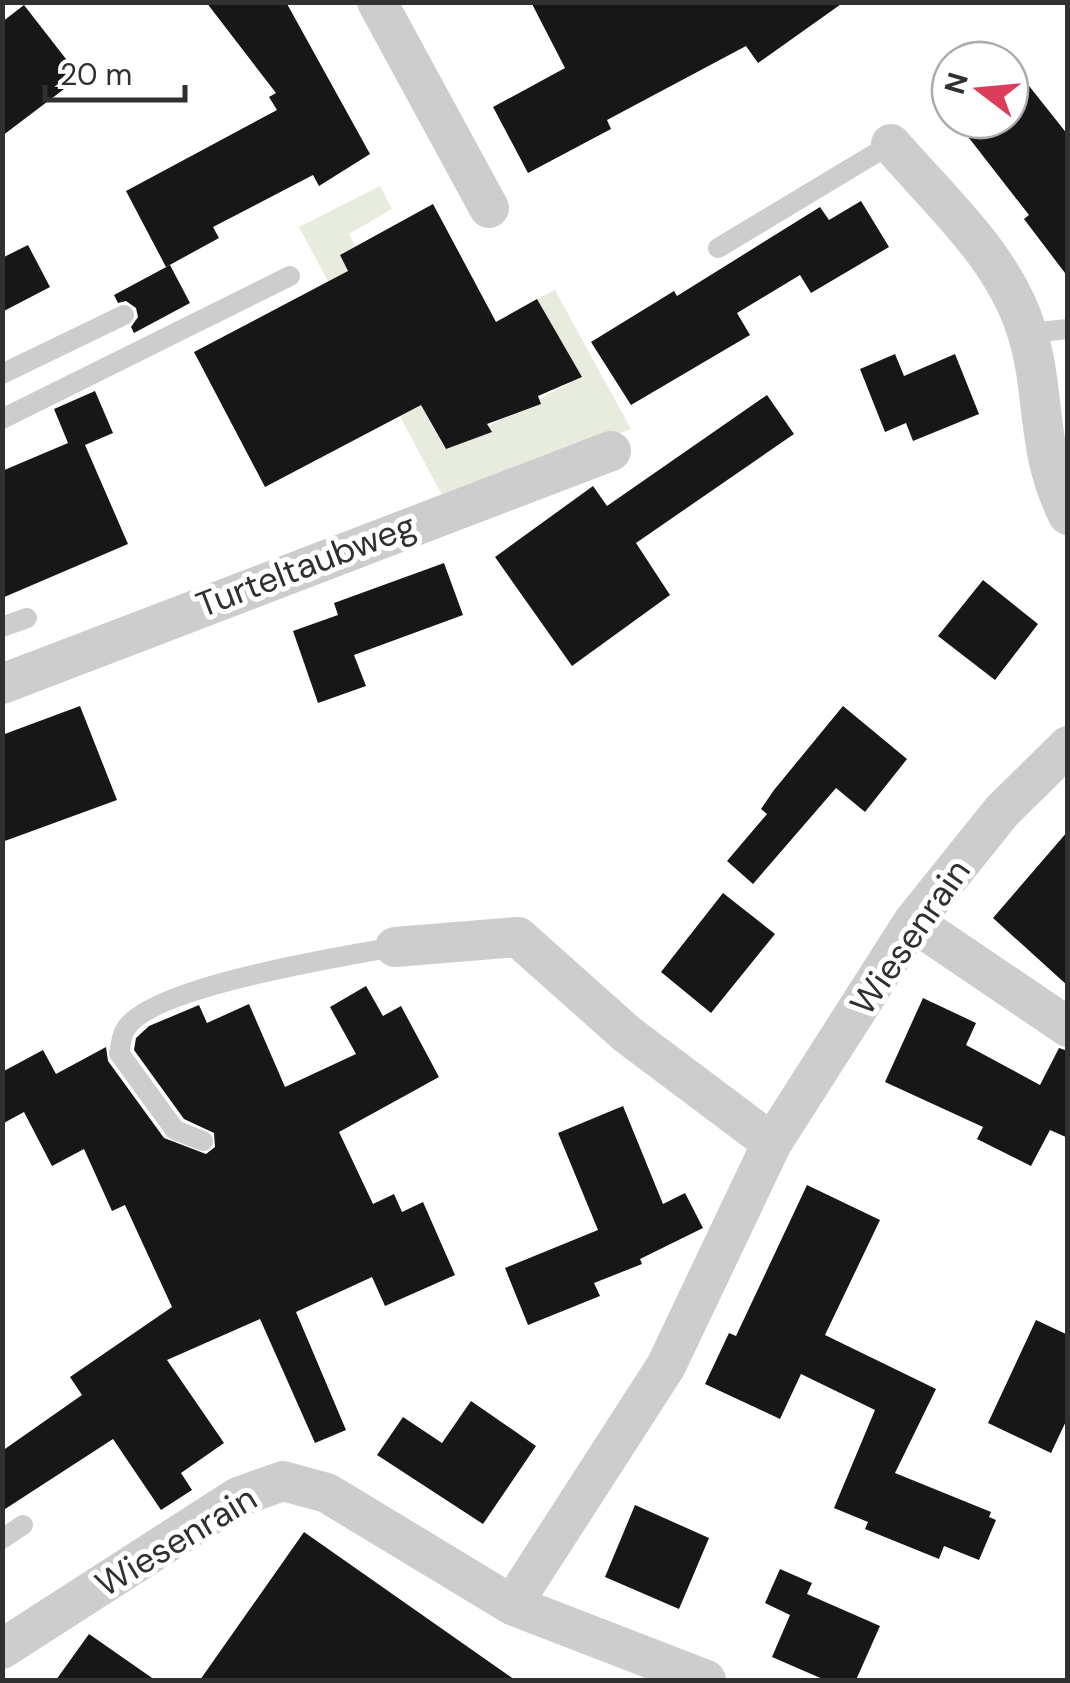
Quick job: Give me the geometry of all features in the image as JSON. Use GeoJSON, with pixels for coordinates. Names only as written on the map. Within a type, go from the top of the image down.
{"type":"FeatureCollection","features":[{"type":"Feature","properties":{"kind":"street"},"geometry":{"type":"LineString","coordinates":[[376,2],[489,208]]}},
{"type":"Feature","properties":{"kind":"street"},"geometry":{"type":"LineString","coordinates":[[891,144],[1001,271],[1028,333],[1044,456],[1068,514]]}},
{"type":"Feature","properties":{"kind":"street","name":"Turteltaubweg"},"geometry":{"type":"LineString","coordinates":[[2,684],[610,451]]}},
{"type":"Feature","properties":{"kind":"street","name":"Wiesenrain"},"geometry":{"type":"LineString","coordinates":[[512,1605],[666,1366],[772,1143],[913,922],[1002,811],[1068,746]]}},
{"type":"Feature","properties":{"kind":"street"},"geometry":{"type":"LineString","coordinates":[[913,922],[1068,1028]]}},
{"type":"Feature","properties":{"kind":"street"},"geometry":{"type":"LineString","coordinates":[[394,946],[518,937],[628,1035],[772,1143]]}},
{"type":"Feature","properties":{"kind":"street","name":"Wiesenrain"},"geometry":{"type":"LineString","coordinates":[[2,1648],[238,1497],[283,1481],[327,1493],[512,1605],[706,1680]]}},
{"type":"Feature","properties":{"kind":"lane"},"geometry":{"type":"LineString","coordinates":[[718,248],[891,144]]}},
{"type":"Feature","properties":{"kind":"lane"},"geometry":{"type":"LineString","coordinates":[[2,419],[290,276]]}},
{"type":"Feature","properties":{"kind":"lane"},"geometry":{"type":"LineString","coordinates":[[2,374],[124,315]]}},
{"type":"Feature","properties":{"kind":"lane"},"geometry":{"type":"LineString","coordinates":[[1028,333],[1068,329]]}},
{"type":"Feature","properties":{"kind":"lane"},"geometry":{"type":"LineString","coordinates":[[2,627],[28,618]]}},
{"type":"Feature","properties":{"kind":"lane"},"geometry":{"type":"LineString","coordinates":[[203,1141],[175,1130],[119,1053],[125,1030],[139,1016],[236,976],[394,946]]}},
{"type":"Feature","properties":{"kind":"lane"},"geometry":{"type":"LineString","coordinates":[[2,1539],[23,1525]]}},
{"type":"Feature","properties":{"kind":"shaded area"},"geometry":{"type":"Polygon","coordinates":[[[380,186],[392,209],[349,234],[355,246],[340,255],[380,329],[473,278],[486,305],[404,374],[445,449],[581,377],[537,299],[555,290],[631,429],[444,499],[299,227],[380,186]]]}},
{"type":"Feature","properties":{"kind":"building"},"geometry":{"type":"Polygon","coordinates":[[[206,2],[286,2],[370,154],[319,186],[313,175],[213,227],[219,238],[166,267],[126,191],[277,110],[269,97],[276,93],[206,2]]]}},
{"type":"Feature","properties":{"kind":"building"},"geometry":{"type":"Polygon","coordinates":[[[531,2],[844,2],[758,63],[746,46],[607,120],[611,129],[528,173],[493,107],[565,68],[531,2]]]}},
{"type":"Feature","properties":{"kind":"building"},"geometry":{"type":"Polygon","coordinates":[[[24,5],[80,77],[2,136],[2,22],[24,5]]]}},
{"type":"Feature","properties":{"kind":"building"},"geometry":{"type":"Polygon","coordinates":[[[1030,87],[1068,135],[1068,277],[1024,219],[1029,215],[971,140],[1030,140],[1030,87]]]}},
{"type":"Feature","properties":{"kind":"building"},"geometry":{"type":"Polygon","coordinates":[[[861,201],[889,247],[811,293],[800,275],[737,313],[750,335],[631,405],[591,342],[674,291],[677,296],[820,207],[829,220],[861,201]]]}},
{"type":"Feature","properties":{"kind":"building"},"geometry":{"type":"Polygon","coordinates":[[[433,204],[496,322],[537,299],[582,377],[538,396],[541,404],[487,424],[492,432],[446,449],[421,405],[265,487],[194,352],[348,271],[340,255],[433,204]]]}},
{"type":"Feature","properties":{"kind":"building"},"geometry":{"type":"Polygon","coordinates":[[[28,245],[50,287],[2,312],[2,258],[28,245]]]}},
{"type":"Feature","properties":{"kind":"building"},"geometry":{"type":"Polygon","coordinates":[[[170,265],[190,303],[134,333],[131,327],[138,317],[136,308],[126,301],[118,303],[114,295],[170,265]]]}},
{"type":"Feature","properties":{"kind":"building"},"geometry":{"type":"Polygon","coordinates":[[[895,354],[904,376],[955,354],[979,414],[913,441],[906,423],[885,432],[860,369],[895,354]]]}},
{"type":"Feature","properties":{"kind":"building"},"geometry":{"type":"Polygon","coordinates":[[[95,391],[113,433],[85,445],[128,544],[2,598],[2,471],[68,443],[54,409],[95,391]]]}},
{"type":"Feature","properties":{"kind":"building"},"geometry":{"type":"Polygon","coordinates":[[[767,395],[794,434],[636,543],[670,595],[572,666],[495,557],[593,486],[607,506],[767,395]]]}},
{"type":"Feature","properties":{"kind":"building"},"geometry":{"type":"Polygon","coordinates":[[[444,563],[463,615],[354,655],[366,686],[318,703],[293,631],[338,615],[334,603],[444,563]]]}},
{"type":"Feature","properties":{"kind":"building"},"geometry":{"type":"Polygon","coordinates":[[[983,580],[1038,624],[995,680],[938,636],[983,580]]]}},
{"type":"Feature","properties":{"kind":"building"},"geometry":{"type":"Polygon","coordinates":[[[80,706],[117,800],[2,842],[2,735],[80,706]]]}},
{"type":"Feature","properties":{"kind":"building"},"geometry":{"type":"Polygon","coordinates":[[[843,706],[907,759],[865,812],[836,788],[753,884],[727,861],[767,814],[761,809],[774,790],[843,706]]]}},
{"type":"Feature","properties":{"kind":"building"},"geometry":{"type":"Polygon","coordinates":[[[1068,831],[1068,986],[993,918],[1068,831]]]}},
{"type":"Feature","properties":{"kind":"building"},"geometry":{"type":"Polygon","coordinates":[[[723,893],[775,934],[711,1013],[661,972],[723,893]]]}},
{"type":"Feature","properties":{"kind":"building"},"geometry":{"type":"Polygon","coordinates":[[[366,986],[383,1016],[401,1006],[439,1077],[339,1132],[373,1204],[394,1194],[402,1212],[423,1202],[455,1275],[385,1306],[372,1277],[296,1312],[346,1430],[315,1443],[260,1319],[167,1360],[224,1443],[181,1473],[192,1490],[161,1510],[113,1439],[2,1511],[2,1451],[82,1395],[70,1377],[172,1307],[125,1205],[112,1211],[84,1149],[52,1166],[24,1112],[2,1124],[2,1072],[43,1050],[56,1074],[106,1047],[108,1061],[164,1138],[206,1154],[215,1147],[214,1133],[184,1119],[134,1050],[136,1038],[149,1026],[199,1005],[207,1023],[249,1004],[285,1087],[356,1054],[330,1007],[366,986]]]}},
{"type":"Feature","properties":{"kind":"building"},"geometry":{"type":"Polygon","coordinates":[[[923,998],[976,1023],[966,1045],[1040,1085],[1059,1048],[1068,1051],[1068,1138],[1050,1130],[1031,1166],[977,1139],[983,1127],[885,1082],[923,998]]]}},
{"type":"Feature","properties":{"kind":"building"},"geometry":{"type":"Polygon","coordinates":[[[623,1106],[663,1204],[685,1193],[703,1228],[640,1259],[642,1264],[594,1283],[600,1296],[528,1325],[505,1268],[598,1230],[558,1133],[623,1106]]]}},
{"type":"Feature","properties":{"kind":"building"},"geometry":{"type":"Polygon","coordinates":[[[807,1185],[880,1220],[825,1335],[936,1389],[895,1473],[991,1512],[989,1517],[996,1520],[979,1560],[944,1546],[939,1559],[865,1529],[868,1522],[834,1508],[875,1410],[801,1374],[780,1419],[705,1384],[729,1333],[736,1336],[807,1185]]]}},
{"type":"Feature","properties":{"kind":"building"},"geometry":{"type":"Polygon","coordinates":[[[1036,1320],[1068,1335],[1068,1417],[1051,1453],[988,1423],[1036,1320]]]}},
{"type":"Feature","properties":{"kind":"building"},"geometry":{"type":"Polygon","coordinates":[[[471,1401],[536,1446],[483,1524],[377,1455],[403,1417],[442,1443],[471,1401]]]}},
{"type":"Feature","properties":{"kind":"building"},"geometry":{"type":"Polygon","coordinates":[[[635,1505],[709,1538],[679,1609],[605,1577],[635,1505]]]}},
{"type":"Feature","properties":{"kind":"building"},"geometry":{"type":"Polygon","coordinates":[[[304,1532],[515,1680],[200,1680],[304,1532]]]}},
{"type":"Feature","properties":{"kind":"building"},"geometry":{"type":"Polygon","coordinates":[[[780,1569],[812,1583],[807,1594],[880,1626],[856,1680],[825,1680],[772,1657],[790,1615],[765,1603],[780,1569]]]}},
{"type":"Feature","properties":{"kind":"building"},"geometry":{"type":"Polygon","coordinates":[[[89,1634],[155,1680],[56,1680],[89,1634]]]}}]}
